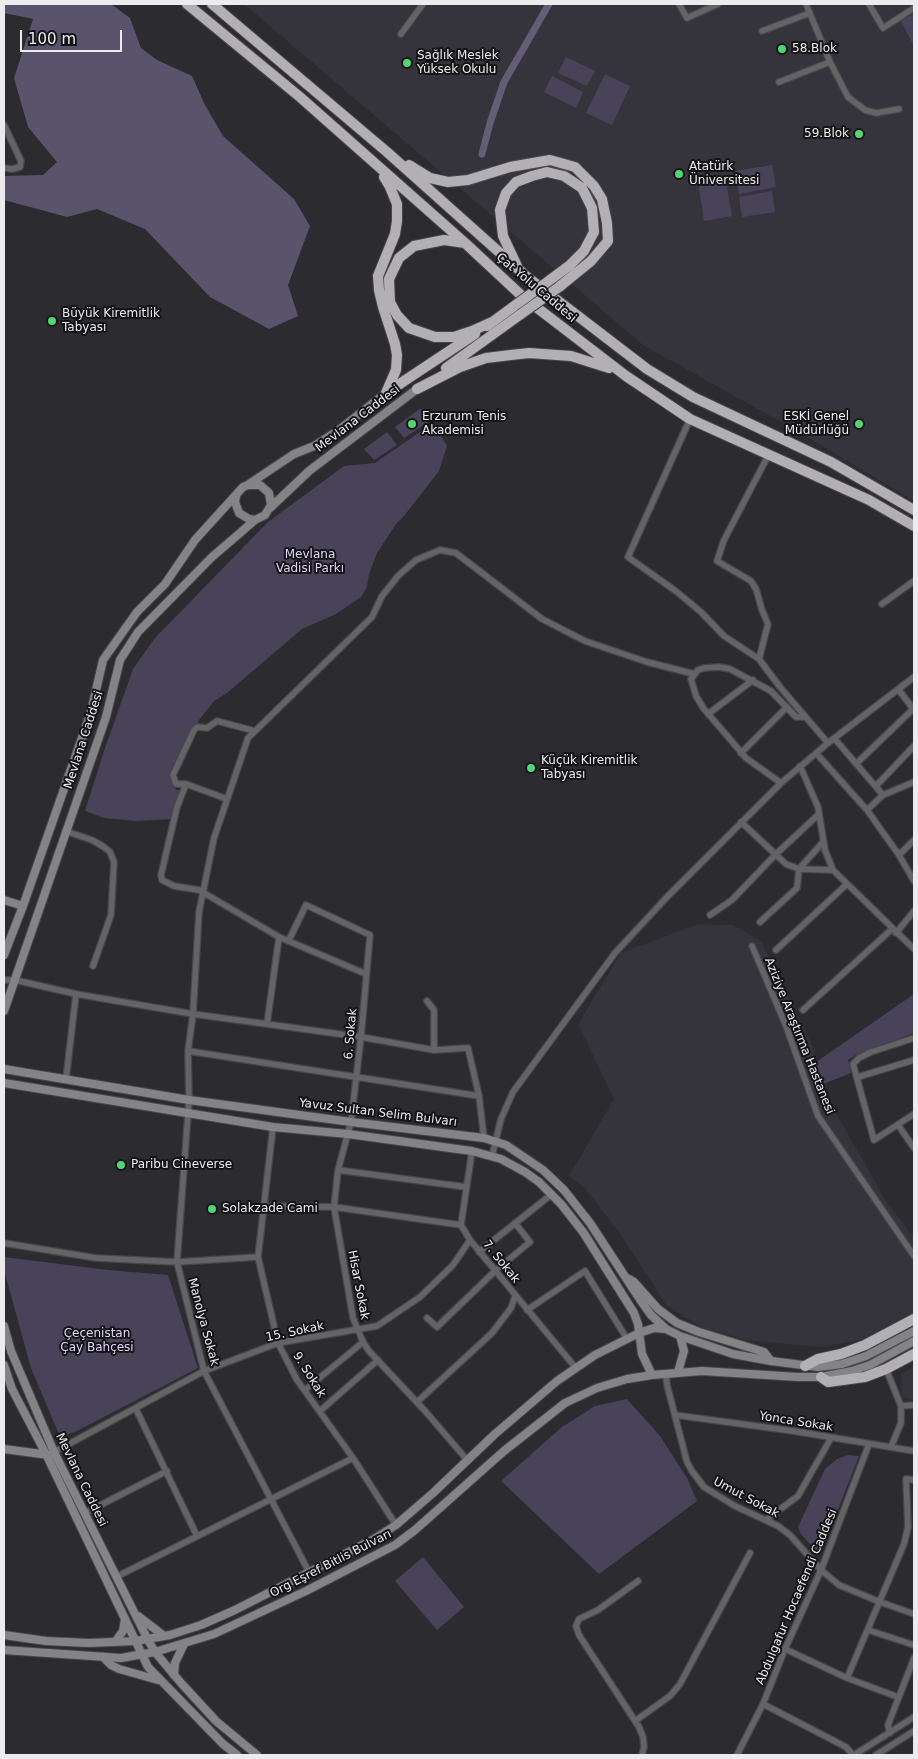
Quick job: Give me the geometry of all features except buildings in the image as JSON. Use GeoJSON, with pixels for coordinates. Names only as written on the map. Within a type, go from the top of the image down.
{"type":"FeatureCollection","features":[{"type":"Feature","properties":{"kind":"highway","name":"Çat Yolu Caddesi"},"geometry":{"type":"LineString","coordinates":[[186,4],[300,97],[523,297],[626,376],[690,419],[869,500],[914,526]]}},
{"type":"Feature","properties":{"kind":"highway","name":"Çat Yolu Caddesi"},"geometry":{"type":"LineString","coordinates":[[212,4],[387,152],[518,269],[555,300],[647,369],[693,397],[831,462],[914,510]]}},
{"type":"Feature","properties":{"kind":"highway"},"geometry":{"type":"LineString","coordinates":[[387,152],[430,178],[448,182],[468,180],[510,167],[550,160],[575,167],[594,186],[602,199],[607,217],[608,241],[591,261],[559,287],[492,322],[454,337],[435,337],[409,328],[397,315],[390,302],[389,279],[400,258],[414,246],[444,240],[465,243]]}},
{"type":"Feature","properties":{"kind":"highway"},"geometry":{"type":"LineString","coordinates":[[375,163],[390,187],[397,204],[398,221],[395,234],[378,276],[379,290],[397,355],[396,370],[386,393]]}},
{"type":"Feature","properties":{"kind":"highway"},"geometry":{"type":"LineString","coordinates":[[417,389],[519,309],[584,252],[594,232],[592,208],[582,188],[564,176],[547,172],[532,176],[516,182],[506,193],[500,210],[503,236],[518,269]]}},
{"type":"Feature","properties":{"kind":"highway"},"geometry":{"type":"LineString","coordinates":[[386,393],[492,322]]}},
{"type":"Feature","properties":{"kind":"highway"},"geometry":{"type":"LineString","coordinates":[[417,389],[460,366],[486,358],[529,353],[571,356],[602,365],[626,376]]}},
{"type":"Feature","properties":{"kind":"highway"},"geometry":{"type":"LineString","coordinates":[[805,1366],[865,1345],[914,1319]]}},
{"type":"Feature","properties":{"kind":"highway"},"geometry":{"type":"LineString","coordinates":[[821,1377],[828,1382],[865,1377],[886,1369],[914,1354]]}},
{"type":"Feature","properties":{"kind":"main road","name":"Mevlana Caddesi"},"geometry":{"type":"LineString","coordinates":[[270,508],[309,471],[417,389]]}},
{"type":"Feature","properties":{"kind":"main road","name":"Mevlana Caddesi"},"geometry":{"type":"LineString","coordinates":[[248,485],[294,454],[314,446],[339,430],[386,393]]}},
{"type":"Feature","properties":{"kind":"main road"},"geometry":{"type":"LineString","coordinates":[[260,485],[265,488],[271,499],[270,508],[265,515],[255,520],[244,517],[239,513],[236,496],[243,487],[260,485]]}},
{"type":"Feature","properties":{"kind":"main road","name":"Mevlana Caddesi"},"geometry":{"type":"LineString","coordinates":[[4,955],[91,712],[103,660],[137,612],[165,584],[195,540],[236,496]]}},
{"type":"Feature","properties":{"kind":"main road","name":"Mevlana Caddesi"},"geometry":{"type":"LineString","coordinates":[[4,1011],[106,717],[120,660],[138,632],[212,557],[255,520]]}},
{"type":"Feature","properties":{"kind":"main road"},"geometry":{"type":"LineString","coordinates":[[91,712],[106,717]]}},
{"type":"Feature","properties":{"kind":"main road"},"geometry":{"type":"LineString","coordinates":[[4,900],[23,906]]}},
{"type":"Feature","properties":{"kind":"main road","name":"Yavuz Sultan Selim Bulvarı"},"geometry":{"type":"LineString","coordinates":[[4,1069],[189,1100],[484,1138],[506,1145],[526,1157],[554,1180],[590,1223],[652,1315],[666,1328]]}},
{"type":"Feature","properties":{"kind":"main road","name":"Yavuz Sultan Selim Bulvarı"},"geometry":{"type":"LineString","coordinates":[[4,1083],[272,1127],[348,1134],[472,1151],[492,1156],[525,1172],[552,1194],[583,1232],[617,1285],[634,1313],[639,1333]]}},
{"type":"Feature","properties":{"kind":"main road"},"geometry":{"type":"LineString","coordinates":[[625,1277],[634,1282],[658,1309],[677,1323],[698,1332],[764,1352],[771,1361]]}},
{"type":"Feature","properties":{"kind":"main road","name":"Mevlana Caddesi"},"geometry":{"type":"LineString","coordinates":[[4,1326],[11,1351],[51,1454],[136,1642],[140,1655],[158,1680],[223,1744],[237,1755]]}},
{"type":"Feature","properties":{"kind":"main road"},"geometry":{"type":"LineString","coordinates":[[4,1635],[46,1641],[89,1643],[136,1642],[164,1636],[218,1617],[374,1539],[396,1525],[542,1393],[575,1367],[639,1333],[654,1328],[666,1328],[680,1336],[733,1354],[805,1366],[830,1366],[854,1361],[878,1351],[914,1331]]}},
{"type":"Feature","properties":{"kind":"main road"},"geometry":{"type":"LineString","coordinates":[[639,1333],[642,1354],[652,1375],[719,1371],[821,1377],[852,1371],[870,1365],[914,1341]]}},
{"type":"Feature","properties":{"kind":"main road"},"geometry":{"type":"LineString","coordinates":[[678,1372],[684,1351],[680,1336]]}},
{"type":"Feature","properties":{"kind":"main road","name":"Mevlana Caddesi"},"geometry":{"type":"LineString","coordinates":[[4,1365],[12,1389],[85,1513],[118,1576],[148,1640],[174,1675],[216,1721],[257,1755]]}},
{"type":"Feature","properties":{"kind":"main road","name":"Org Eşref Bitlis Bulvarı"},"geometry":{"type":"LineString","coordinates":[[4,1650],[121,1658],[156,1652],[214,1634],[329,1580],[394,1545],[415,1530],[540,1422],[572,1398],[608,1384],[652,1375]]}},
{"type":"Feature","properties":{"kind":"main road"},"geometry":{"type":"LineString","coordinates":[[4,1449],[51,1454]]}},
{"type":"Feature","properties":{"kind":"main road"},"geometry":{"type":"LineString","coordinates":[[136,1614],[164,1636]]}},
{"type":"Feature","properties":{"kind":"main road"},"geometry":{"type":"LineString","coordinates":[[115,1642],[123,1631],[125,1619]]}},
{"type":"Feature","properties":{"kind":"main road"},"geometry":{"type":"LineString","coordinates":[[174,1675],[175,1663],[184,1644]]}},
{"type":"Feature","properties":{"kind":"main road"},"geometry":{"type":"LineString","coordinates":[[103,1658],[118,1669],[158,1680]]}},
{"type":"Feature","properties":{"kind":"street"},"geometry":{"type":"LineString","coordinates":[[401,34],[422,4]]}},
{"type":"Feature","properties":{"kind":"street"},"geometry":{"type":"LineString","coordinates":[[679,4],[687,18],[718,4]]}},
{"type":"Feature","properties":{"kind":"street"},"geometry":{"type":"LineString","coordinates":[[806,4],[830,62],[848,97],[865,110],[876,113],[899,109]]}},
{"type":"Feature","properties":{"kind":"street"},"geometry":{"type":"LineString","coordinates":[[869,4],[883,28],[914,8]]}},
{"type":"Feature","properties":{"kind":"street"},"geometry":{"type":"LineString","coordinates":[[762,31],[810,13]]}},
{"type":"Feature","properties":{"kind":"street"},"geometry":{"type":"LineString","coordinates":[[779,82],[830,62]]}},
{"type":"Feature","properties":{"kind":"street"},"geometry":{"type":"LineString","coordinates":[[4,125],[21,161],[20,166],[12,169],[4,168]]}},
{"type":"Feature","properties":{"kind":"street"},"geometry":{"type":"LineString","coordinates":[[690,419],[628,557],[678,592],[724,636],[759,659],[828,743]]}},
{"type":"Feature","properties":{"kind":"street"},"geometry":{"type":"LineString","coordinates":[[759,659],[768,624],[756,589],[751,581],[717,561],[724,540],[769,454]]}},
{"type":"Feature","properties":{"kind":"street","name":"Manolya Sokak"},"geometry":{"type":"LineString","coordinates":[[309,1572],[204,1371],[177,1262],[189,1100],[188,1052],[193,1014],[199,912],[214,838],[248,738],[372,617],[382,596],[398,576],[416,560],[440,550],[456,553],[542,618],[585,641],[647,662],[694,674]]}},
{"type":"Feature","properties":{"kind":"street"},"geometry":{"type":"LineString","coordinates":[[882,604],[914,581]]}},
{"type":"Feature","properties":{"kind":"street"},"geometry":{"type":"LineString","coordinates":[[781,783],[741,753],[708,714],[696,696],[691,679],[694,674],[704,668],[718,667],[730,669],[771,691],[796,717],[805,717]]}},
{"type":"Feature","properties":{"kind":"street"},"geometry":{"type":"LineString","coordinates":[[492,1156],[501,1119],[513,1092],[615,953],[781,783],[816,752],[914,677]]}},
{"type":"Feature","properties":{"kind":"street"},"geometry":{"type":"LineString","coordinates":[[708,714],[753,680]]}},
{"type":"Feature","properties":{"kind":"street"},"geometry":{"type":"LineString","coordinates":[[856,764],[914,709],[898,690]]}},
{"type":"Feature","properties":{"kind":"street"},"geometry":{"type":"LineString","coordinates":[[741,753],[786,707]]}},
{"type":"Feature","properties":{"kind":"street"},"geometry":{"type":"LineString","coordinates":[[227,799],[186,784],[176,784],[173,775],[197,727],[207,728],[217,721],[255,731]]}},
{"type":"Feature","properties":{"kind":"street"},"geometry":{"type":"LineString","coordinates":[[834,738],[883,795]]}},
{"type":"Feature","properties":{"kind":"street"},"geometry":{"type":"LineString","coordinates":[[876,786],[914,746]]}},
{"type":"Feature","properties":{"kind":"street"},"geometry":{"type":"LineString","coordinates":[[816,752],[867,810],[899,855],[914,881]]}},
{"type":"Feature","properties":{"kind":"street"},"geometry":{"type":"LineString","coordinates":[[800,766],[819,814],[823,842],[833,870],[914,949]]}},
{"type":"Feature","properties":{"kind":"street"},"geometry":{"type":"LineString","coordinates":[[867,810],[883,795],[914,782]]}},
{"type":"Feature","properties":{"kind":"street"},"geometry":{"type":"LineString","coordinates":[[186,784],[176,807],[161,876],[162,880],[174,886],[199,890],[279,937],[366,974]]}},
{"type":"Feature","properties":{"kind":"street"},"geometry":{"type":"LineString","coordinates":[[710,915],[732,900],[775,855],[819,814]]}},
{"type":"Feature","properties":{"kind":"street"},"geometry":{"type":"LineString","coordinates":[[741,822],[786,864],[799,869],[833,870]]}},
{"type":"Feature","properties":{"kind":"street"},"geometry":{"type":"LineString","coordinates":[[65,831],[92,840],[104,847],[110,852],[114,862],[111,915],[93,966]]}},
{"type":"Feature","properties":{"kind":"street"},"geometry":{"type":"LineString","coordinates":[[899,855],[914,840]]}},
{"type":"Feature","properties":{"kind":"street"},"geometry":{"type":"LineString","coordinates":[[760,922],[797,888],[799,869],[823,842]]}},
{"type":"Feature","properties":{"kind":"street"},"geometry":{"type":"LineString","coordinates":[[776,950],[847,884]]}},
{"type":"Feature","properties":{"kind":"street","name":"6. Sokak"},"geometry":{"type":"LineString","coordinates":[[289,940],[306,905],[370,935],[361,1037],[348,1134]]}},
{"type":"Feature","properties":{"kind":"street"},"geometry":{"type":"LineString","coordinates":[[803,1010],[894,931],[914,911]]}},
{"type":"Feature","properties":{"kind":"street"},"geometry":{"type":"LineString","coordinates":[[267,1024],[279,937]]}},
{"type":"Feature","properties":{"kind":"street","name":"Aziziye Araştırma Hastanesi"},"geometry":{"type":"LineString","coordinates":[[752,946],[783,1018],[818,1116],[914,1256]]}},
{"type":"Feature","properties":{"kind":"street"},"geometry":{"type":"LineString","coordinates":[[4,980],[15,980],[76,994],[193,1014],[361,1037],[434,1050],[468,1048],[479,1096],[484,1138]]}},
{"type":"Feature","properties":{"kind":"street"},"geometry":{"type":"LineString","coordinates":[[66,1079],[76,994]]}},
{"type":"Feature","properties":{"kind":"street"},"geometry":{"type":"LineString","coordinates":[[427,1001],[434,1010],[434,1050]]}},
{"type":"Feature","properties":{"kind":"street"},"geometry":{"type":"LineString","coordinates":[[914,1038],[859,1058],[853,1064],[874,1140],[914,1114]]}},
{"type":"Feature","properties":{"kind":"street"},"geometry":{"type":"LineString","coordinates":[[188,1052],[479,1096]]}},
{"type":"Feature","properties":{"kind":"street"},"geometry":{"type":"LineString","coordinates":[[858,1077],[914,1060]]}},
{"type":"Feature","properties":{"kind":"street"},"geometry":{"type":"LineString","coordinates":[[898,1125],[914,1148]]}},
{"type":"Feature","properties":{"kind":"street","name":"9. Sokak"},"geometry":{"type":"LineString","coordinates":[[272,1127],[258,1257],[278,1343],[297,1380],[353,1458],[396,1525]]}},
{"type":"Feature","properties":{"kind":"street","name":"Hisar Sokak"},"geometry":{"type":"LineString","coordinates":[[348,1134],[338,1170],[334,1207],[353,1318],[357,1330],[363,1342],[378,1360],[468,1461]]}},
{"type":"Feature","properties":{"kind":"street"},"geometry":{"type":"LineString","coordinates":[[264,1206],[334,1207],[461,1225],[472,1151]]}},
{"type":"Feature","properties":{"kind":"street"},"geometry":{"type":"LineString","coordinates":[[338,1170],[466,1187]]}},
{"type":"Feature","properties":{"kind":"street"},"geometry":{"type":"LineString","coordinates":[[479,1252],[552,1194]]}},
{"type":"Feature","properties":{"kind":"street"},"geometry":{"type":"LineString","coordinates":[[427,1318],[437,1327],[495,1271],[530,1242],[515,1223]]}},
{"type":"Feature","properties":{"kind":"street","name":"7. Sokak"},"geometry":{"type":"LineString","coordinates":[[461,1225],[479,1252],[575,1367]]}},
{"type":"Feature","properties":{"kind":"street","name":"15. Sokak"},"geometry":{"type":"LineString","coordinates":[[51,1454],[204,1371],[278,1343],[377,1326],[420,1297],[453,1265],[470,1240]]}},
{"type":"Feature","properties":{"kind":"street"},"geometry":{"type":"LineString","coordinates":[[4,1243],[89,1258],[177,1262],[258,1257]]}},
{"type":"Feature","properties":{"kind":"street"},"geometry":{"type":"LineString","coordinates":[[527,1310],[585,1270],[627,1339]]}},
{"type":"Feature","properties":{"kind":"street"},"geometry":{"type":"LineString","coordinates":[[417,1402],[492,1333],[511,1308],[515,1296]]}},
{"type":"Feature","properties":{"kind":"street"},"geometry":{"type":"LineString","coordinates":[[305,1390],[363,1342]]}},
{"type":"Feature","properties":{"kind":"street"},"geometry":{"type":"LineString","coordinates":[[320,1411],[378,1360]]}},
{"type":"Feature","properties":{"kind":"street"},"geometry":{"type":"LineString","coordinates":[[886,1369],[901,1406],[901,1423],[891,1447]]}},
{"type":"Feature","properties":{"kind":"street","name":"Umut Sokak"},"geometry":{"type":"LineString","coordinates":[[666,1374],[667,1385],[687,1462],[704,1487],[735,1506],[767,1520],[790,1535],[822,1570],[839,1585],[914,1614]]}},
{"type":"Feature","properties":{"kind":"street"},"geometry":{"type":"LineString","coordinates":[[901,1406],[914,1405]]}},
{"type":"Feature","properties":{"kind":"street"},"geometry":{"type":"LineString","coordinates":[[136,1408],[198,1536]]}},
{"type":"Feature","properties":{"kind":"street","name":"Yonca Sokak"},"geometry":{"type":"LineString","coordinates":[[675,1415],[914,1451]]}},
{"type":"Feature","properties":{"kind":"street"},"geometry":{"type":"LineString","coordinates":[[767,1520],[798,1496],[831,1438]]}},
{"type":"Feature","properties":{"kind":"street","name":"Abdulgafur Hocaefendi Caddesi"},"geometry":{"type":"LineString","coordinates":[[737,1755],[763,1704],[785,1649],[822,1570],[869,1444]]}},
{"type":"Feature","properties":{"kind":"street"},"geometry":{"type":"LineString","coordinates":[[118,1576],[353,1458]]}},
{"type":"Feature","properties":{"kind":"street"},"geometry":{"type":"LineString","coordinates":[[85,1513],[167,1471]]}},
{"type":"Feature","properties":{"kind":"street"},"geometry":{"type":"LineString","coordinates":[[847,1678],[911,1528],[906,1479],[914,1480]]}},
{"type":"Feature","properties":{"kind":"street"},"geometry":{"type":"LineString","coordinates":[[635,1721],[670,1696],[680,1684],[750,1553]]}},
{"type":"Feature","properties":{"kind":"street"},"geometry":{"type":"LineString","coordinates":[[638,1581],[598,1610],[579,1619],[576,1626],[579,1635],[635,1721],[643,1737],[644,1747],[642,1755]]}},
{"type":"Feature","properties":{"kind":"street"},"geometry":{"type":"LineString","coordinates":[[868,1630],[914,1645]]}},
{"type":"Feature","properties":{"kind":"street"},"geometry":{"type":"LineString","coordinates":[[785,1649],[847,1678],[898,1697]]}},
{"type":"Feature","properties":{"kind":"street"},"geometry":{"type":"LineString","coordinates":[[890,1733],[888,1725],[914,1658]]}},
{"type":"Feature","properties":{"kind":"street"},"geometry":{"type":"LineString","coordinates":[[763,1704],[846,1747],[853,1755],[914,1717]]}},
{"type":"Feature","properties":{"kind":"street"},"geometry":{"type":"LineString","coordinates":[[876,1755],[914,1731]]}},
{"type":"Feature","properties":{"kind":"shaded area"},"geometry":{"type":"Polygon","coordinates":[[[4,4],[111,4],[130,18],[141,48],[157,60],[192,76],[205,105],[223,136],[294,199],[310,226],[288,285],[298,316],[269,329],[210,297],[145,229],[97,209],[67,217],[4,200],[4,176],[43,175],[57,162],[28,127],[14,78],[33,19],[4,13],[4,4]]]}},
{"type":"Feature","properties":{"kind":"shaded area","name":"Atatürk Üniversitesi"},"geometry":{"type":"Polygon","coordinates":[[[244,4],[914,4],[914,501],[799,432],[643,345],[244,4]]]}},
{"type":"Feature","properties":{"kind":"shaded area"},"geometry":{"type":"Polygon","coordinates":[[[698,924],[733,925],[761,941],[811,1043],[831,1104],[885,1199],[914,1238],[914,1313],[865,1339],[821,1347],[746,1340],[703,1328],[666,1305],[621,1235],[584,1187],[569,1176],[614,1099],[578,1024],[621,953],[698,924]]]}},
{"type":"Feature","properties":{"kind":"shaded area"},"geometry":{"type":"Polygon","coordinates":[[[914,1367],[914,1400],[902,1397],[901,1374],[914,1367]]]}},
{"type":"Feature","properties":{"kind":"green space"},"geometry":{"type":"Polygon","coordinates":[[[914,14],[914,44],[913,44],[901,21],[914,14]]]}},
{"type":"Feature","properties":{"kind":"green space"},"geometry":{"type":"Polygon","coordinates":[[[566,57],[595,71],[587,86],[558,73],[566,57]]]}},
{"type":"Feature","properties":{"kind":"green space"},"geometry":{"type":"Polygon","coordinates":[[[605,74],[630,86],[612,125],[586,113],[605,74]]]}},
{"type":"Feature","properties":{"kind":"green space"},"geometry":{"type":"Polygon","coordinates":[[[552,76],[583,92],[576,108],[544,92],[552,76]]]}},
{"type":"Feature","properties":{"kind":"green space"},"geometry":{"type":"Polygon","coordinates":[[[772,165],[776,187],[739,194],[735,171],[772,165]]]}},
{"type":"Feature","properties":{"kind":"green space"},"geometry":{"type":"Polygon","coordinates":[[[725,176],[732,216],[704,221],[698,181],[725,176]]]}},
{"type":"Feature","properties":{"kind":"green space"},"geometry":{"type":"Polygon","coordinates":[[[772,191],[775,212],[742,217],[739,197],[772,191]]]}},
{"type":"Feature","properties":{"kind":"green space","name":"Erzurum Tenis Akademisi"},"geometry":{"type":"Polygon","coordinates":[[[421,408],[430,421],[404,438],[395,427],[421,408]]]}},
{"type":"Feature","properties":{"kind":"green space","name":"Mevlana Vadisi Parkı"},"geometry":{"type":"Polygon","coordinates":[[[433,423],[447,446],[439,471],[396,524],[377,553],[369,574],[367,587],[361,597],[336,614],[302,629],[227,693],[214,701],[199,720],[172,779],[176,790],[183,791],[174,819],[135,821],[104,818],[85,811],[133,669],[155,638],[268,522],[344,466],[375,463],[433,423]]]}},
{"type":"Feature","properties":{"kind":"green space","name":"Erzurum Tenis Akademisi"},"geometry":{"type":"Polygon","coordinates":[[[387,432],[397,445],[374,460],[364,449],[387,432]]]}},
{"type":"Feature","properties":{"kind":"green space"},"geometry":{"type":"Polygon","coordinates":[[[914,994],[914,1033],[854,1056],[848,1060],[851,1073],[813,1088],[809,1067],[914,994]]]}},
{"type":"Feature","properties":{"kind":"green space","name":"Çeçenistan Çay Bahçesi"},"geometry":{"type":"Polygon","coordinates":[[[4,1257],[108,1270],[168,1275],[198,1368],[75,1432],[63,1436],[58,1432],[31,1368],[4,1270],[4,1257]]]}},
{"type":"Feature","properties":{"kind":"green space"},"geometry":{"type":"Polygon","coordinates":[[[627,1399],[660,1436],[687,1478],[697,1501],[599,1574],[501,1481],[562,1427],[595,1406],[627,1399]]]}},
{"type":"Feature","properties":{"kind":"green space"},"geometry":{"type":"Polygon","coordinates":[[[848,1455],[859,1456],[820,1555],[801,1534],[798,1527],[825,1469],[837,1459],[848,1455]]]}},
{"type":"Feature","properties":{"kind":"green space"},"geometry":{"type":"Polygon","coordinates":[[[423,1557],[464,1607],[437,1630],[395,1581],[423,1557]]]}},
{"type":"Feature","properties":{"kind":"waterway"},"geometry":{"type":"LineString","coordinates":[[482,154],[504,82],[549,4]]}},
{"type":"Feature","properties":{"kind":"place","name":"58.Blok"},"geometry":{"type":"Point","coordinates":[782,49]}},
{"type":"Feature","properties":{"kind":"place","name":"Sağlık Meslek Yüksek Okulu"},"geometry":{"type":"Point","coordinates":[407,63]}},
{"type":"Feature","properties":{"kind":"place","name":"59.Blok"},"geometry":{"type":"Point","coordinates":[859,134]}},
{"type":"Feature","properties":{"kind":"place","name":"Atatürk Üniversitesi"},"geometry":{"type":"Point","coordinates":[679,174]}},
{"type":"Feature","properties":{"kind":"place","name":"Büyük Kiremitlik Tabyası"},"geometry":{"type":"Point","coordinates":[52,321]}},
{"type":"Feature","properties":{"kind":"place","name":"Erzurum Tenis Akademisi"},"geometry":{"type":"Point","coordinates":[412,424]}},
{"type":"Feature","properties":{"kind":"place","name":"ESKİ Genel Müdürlüğü"},"geometry":{"type":"Point","coordinates":[859,424]}},
{"type":"Feature","properties":{"kind":"place","name":"Küçük Kiremitlik Tabyası"},"geometry":{"type":"Point","coordinates":[531,768]}},
{"type":"Feature","properties":{"kind":"place","name":"Paribu Cineverse"},"geometry":{"type":"Point","coordinates":[121,1165]}},
{"type":"Feature","properties":{"kind":"place","name":"Solakzade Cami"},"geometry":{"type":"Point","coordinates":[212,1209]}}]}
